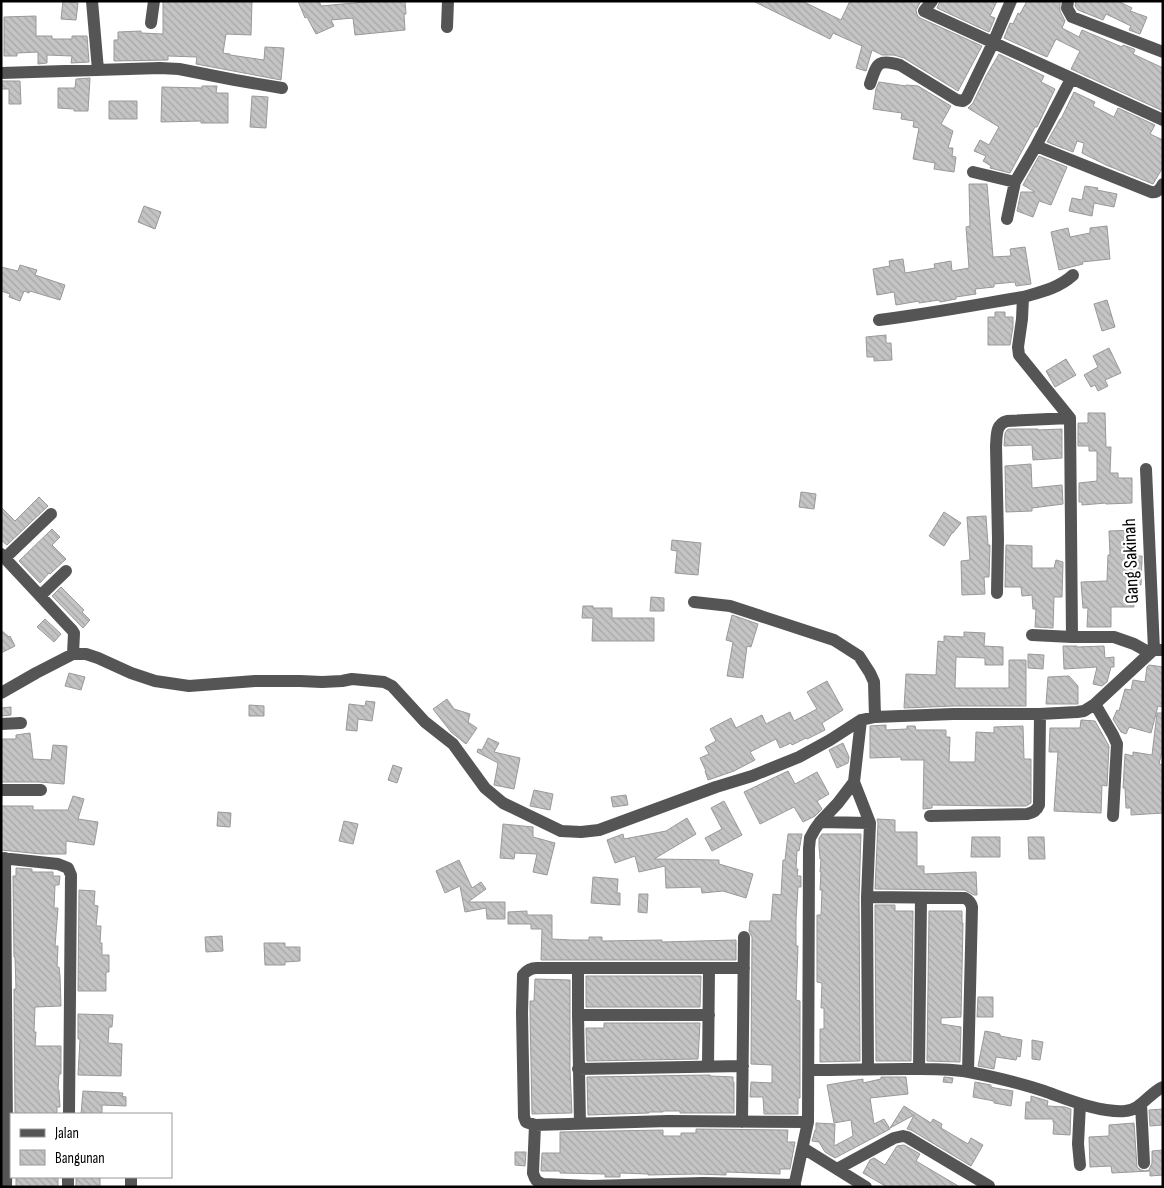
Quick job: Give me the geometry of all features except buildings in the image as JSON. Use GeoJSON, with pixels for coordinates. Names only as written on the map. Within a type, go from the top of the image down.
{"type":"FeatureCollection","features":[{"type":"Feature","properties":{"kind":"street"},"geometry":{"type":"LineString","coordinates":[[92,1],[98,70]]}},
{"type":"Feature","properties":{"kind":"street"},"geometry":{"type":"LineString","coordinates":[[151,23],[154,1]]}},
{"type":"Feature","properties":{"kind":"street"},"geometry":{"type":"LineString","coordinates":[[447,27],[448,1]]}},
{"type":"Feature","properties":{"kind":"street"},"geometry":{"type":"LineString","coordinates":[[932,1],[924,11],[1163,120]]}},
{"type":"Feature","properties":{"kind":"street"},"geometry":{"type":"LineString","coordinates":[[870,84],[876,66],[882,62],[890,62],[908,69],[957,100],[963,101],[993,43],[1011,1]]}},
{"type":"Feature","properties":{"kind":"street"},"geometry":{"type":"LineString","coordinates":[[1068,1],[1067,8],[1072,17],[1163,52]]}},
{"type":"Feature","properties":{"kind":"street"},"geometry":{"type":"LineString","coordinates":[[1,73],[144,68],[179,69],[282,88]]}},
{"type":"Feature","properties":{"kind":"street"},"geometry":{"type":"LineString","coordinates":[[1007,219],[1015,182],[1072,78]]}},
{"type":"Feature","properties":{"kind":"street"},"geometry":{"type":"LineString","coordinates":[[1036,146],[1151,192],[1159,191],[1163,184]]}},
{"type":"Feature","properties":{"kind":"street"},"geometry":{"type":"LineString","coordinates":[[973,172],[1015,182]]}},
{"type":"Feature","properties":{"kind":"street"},"geometry":{"type":"LineString","coordinates":[[879,320],[928,314],[1023,297],[1052,289],[1073,274]]}},
{"type":"Feature","properties":{"kind":"street"},"geometry":{"type":"LineString","coordinates":[[1023,297],[1018,347],[1019,355],[1070,418],[1072,636]]}},
{"type":"Feature","properties":{"kind":"street"},"geometry":{"type":"LineString","coordinates":[[997,593],[996,446],[999,426],[1007,422],[1070,418]]}},
{"type":"Feature","properties":{"kind":"street","name":"Gang Sakinah"},"geometry":{"type":"LineString","coordinates":[[1146,470],[1155,651]]}},
{"type":"Feature","properties":{"kind":"street"},"geometry":{"type":"LineString","coordinates":[[51,514],[3,556],[74,633],[73,654]]}},
{"type":"Feature","properties":{"kind":"street"},"geometry":{"type":"LineString","coordinates":[[40,596],[66,571]]}},
{"type":"Feature","properties":{"kind":"street"},"geometry":{"type":"LineString","coordinates":[[694,602],[730,606],[834,640],[859,656],[870,673],[874,682],[875,717]]}},
{"type":"Feature","properties":{"kind":"street"},"geometry":{"type":"LineString","coordinates":[[1032,635],[1114,637],[1155,651]]}},
{"type":"Feature","properties":{"kind":"street"},"geometry":{"type":"LineString","coordinates":[[1,693],[73,654],[86,654],[131,673],[156,681],[189,686],[300,681],[352,680],[384,682],[392,686],[425,722],[453,744],[485,788],[503,802],[561,831],[581,832],[599,830],[716,787],[752,776],[799,757],[861,720],[875,717],[953,714],[1040,714],[1084,711],[1095,704],[1155,651]]}},
{"type":"Feature","properties":{"kind":"street"},"geometry":{"type":"LineString","coordinates":[[1095,704],[1117,744],[1113,816]]}},
{"type":"Feature","properties":{"kind":"street"},"geometry":{"type":"LineString","coordinates":[[930,816],[1027,814],[1037,809],[1039,805],[1040,714]]}},
{"type":"Feature","properties":{"kind":"street"},"geometry":{"type":"LineString","coordinates":[[861,720],[854,782],[870,823],[867,898],[868,1069]]}},
{"type":"Feature","properties":{"kind":"street"},"geometry":{"type":"LineString","coordinates":[[1,724],[21,723]]}},
{"type":"Feature","properties":{"kind":"street"},"geometry":{"type":"LineString","coordinates":[[535,1125],[534,1178],[538,1183],[591,1186],[703,1183],[795,1186],[808,1122],[810,838],[820,822],[854,782]]}},
{"type":"Feature","properties":{"kind":"street"},"geometry":{"type":"LineString","coordinates":[[1,790],[41,790]]}},
{"type":"Feature","properties":{"kind":"street"},"geometry":{"type":"LineString","coordinates":[[820,822],[870,823]]}},
{"type":"Feature","properties":{"kind":"street"},"geometry":{"type":"LineString","coordinates":[[6,1187],[3,1074],[3,858],[58,864],[68,868],[71,875],[69,1113]]}},
{"type":"Feature","properties":{"kind":"street"},"geometry":{"type":"LineString","coordinates":[[867,898],[965,898],[969,900],[972,907],[968,1072]]}},
{"type":"Feature","properties":{"kind":"street"},"geometry":{"type":"LineString","coordinates":[[919,1069],[921,898]]}},
{"type":"Feature","properties":{"kind":"street"},"geometry":{"type":"LineString","coordinates":[[742,1122],[744,937]]}},
{"type":"Feature","properties":{"kind":"street"},"geometry":{"type":"LineString","coordinates":[[744,968],[532,968],[527,971],[524,975],[522,1013],[524,1117],[526,1122],[535,1125],[668,1121],[808,1122]]}},
{"type":"Feature","properties":{"kind":"street"},"geometry":{"type":"LineString","coordinates":[[578,968],[580,1124]]}},
{"type":"Feature","properties":{"kind":"street"},"geometry":{"type":"LineString","coordinates":[[708,1067],[709,968]]}},
{"type":"Feature","properties":{"kind":"street"},"geometry":{"type":"LineString","coordinates":[[578,1015],[709,1015]]}},
{"type":"Feature","properties":{"kind":"street"},"geometry":{"type":"LineString","coordinates":[[578,1069],[743,1066]]}},
{"type":"Feature","properties":{"kind":"street"},"geometry":{"type":"LineString","coordinates":[[809,1070],[919,1069],[968,1072],[1035,1088],[1080,1104],[1101,1109],[1125,1111],[1135,1108],[1163,1087]]}},
{"type":"Feature","properties":{"kind":"street"},"geometry":{"type":"LineString","coordinates":[[1080,1104],[1078,1144],[1080,1165]]}},
{"type":"Feature","properties":{"kind":"street"},"geometry":{"type":"LineString","coordinates":[[1141,1104],[1144,1163]]}},
{"type":"Feature","properties":{"kind":"street"},"geometry":{"type":"LineString","coordinates":[[837,1169],[894,1138],[903,1136],[989,1186]]}},
{"type":"Feature","properties":{"kind":"street"},"geometry":{"type":"LineString","coordinates":[[803,1148],[866,1187]]}}]}
